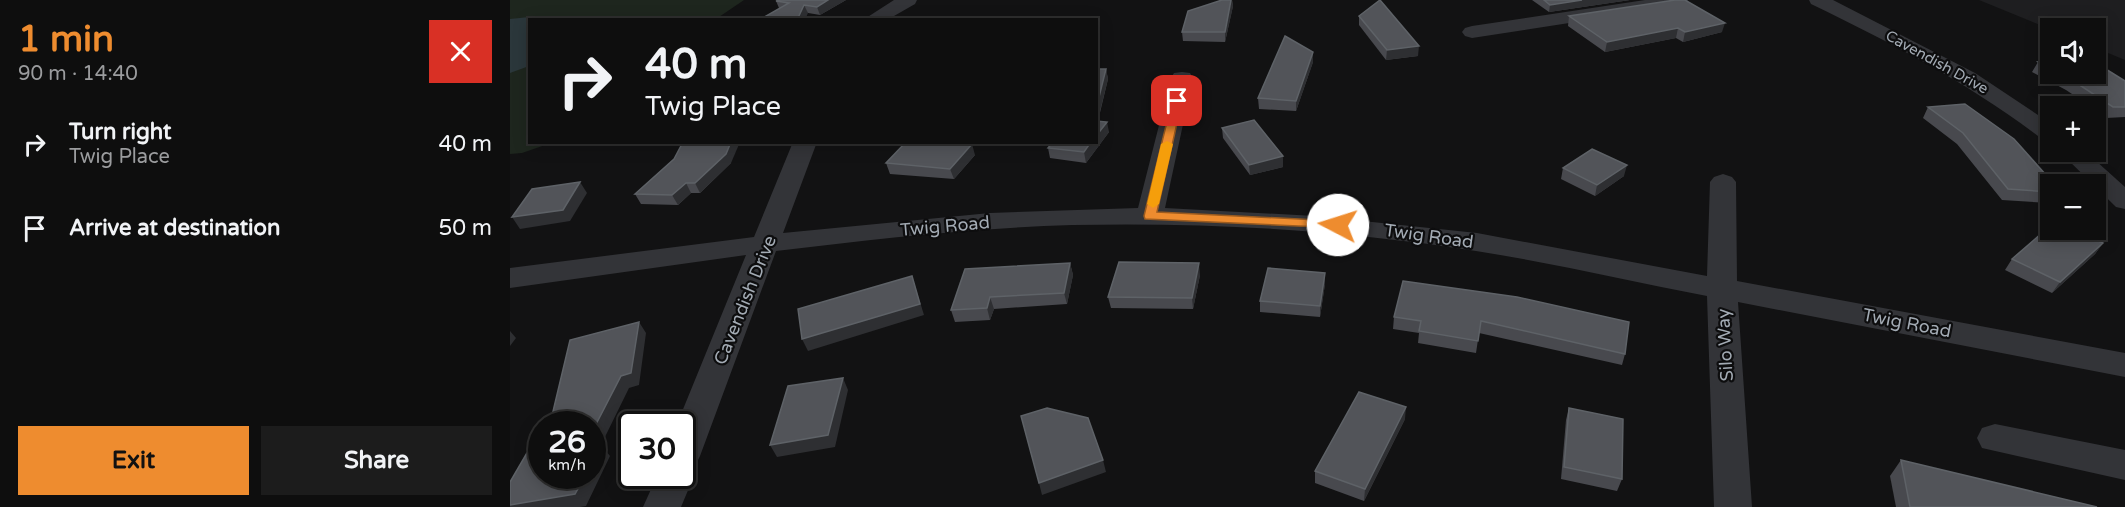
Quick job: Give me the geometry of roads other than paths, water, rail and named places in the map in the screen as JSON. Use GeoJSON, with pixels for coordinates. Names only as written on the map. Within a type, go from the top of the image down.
{"type":"FeatureCollection","features":[{"type":"Feature","properties":{"kind":"street"},"geometry":{"type":"LineString","coordinates":[[876,18],[908,0]]}},
{"type":"Feature","properties":{"kind":"street"},"geometry":{"type":"LineString","coordinates":[[1472,32],[1545,23],[1679,0]]}},
{"type":"Feature","properties":{"kind":"street","name":"Cavendish Drive"},"geometry":{"type":"LineString","coordinates":[[1818,0],[1926,53],[1981,84],[2040,127]]}},
{"type":"Feature","properties":{"kind":"street"},"geometry":{"type":"LineString","coordinates":[[1150,216],[1182,78]]}},
{"type":"Feature","properties":{"kind":"street","name":"Cavendish Drive"},"geometry":{"type":"LineString","coordinates":[[696,421],[767,245],[804,144]]}},
{"type":"Feature","properties":{"kind":"street"},"geometry":{"type":"LineString","coordinates":[[2083,162],[2125,201]]}},
{"type":"Feature","properties":{"kind":"street","name":"Silo Way"},"geometry":{"type":"LineString","coordinates":[[1723,182],[1722,287],[1733,507]]}},
{"type":"Feature","properties":{"kind":"street","name":"Twig Road"},"geometry":{"type":"LineString","coordinates":[[510,278],[767,245],[964,223],[1150,216],[1296,222],[1380,229],[1477,242],[2125,365]]}},
{"type":"Feature","properties":{"kind":"street"},"geometry":{"type":"LineString","coordinates":[[1995,438],[2125,465]]}},
{"type":"Feature","properties":{"kind":"street"},"geometry":{"type":"LineString","coordinates":[[662,507],[670,489]]}}]}
